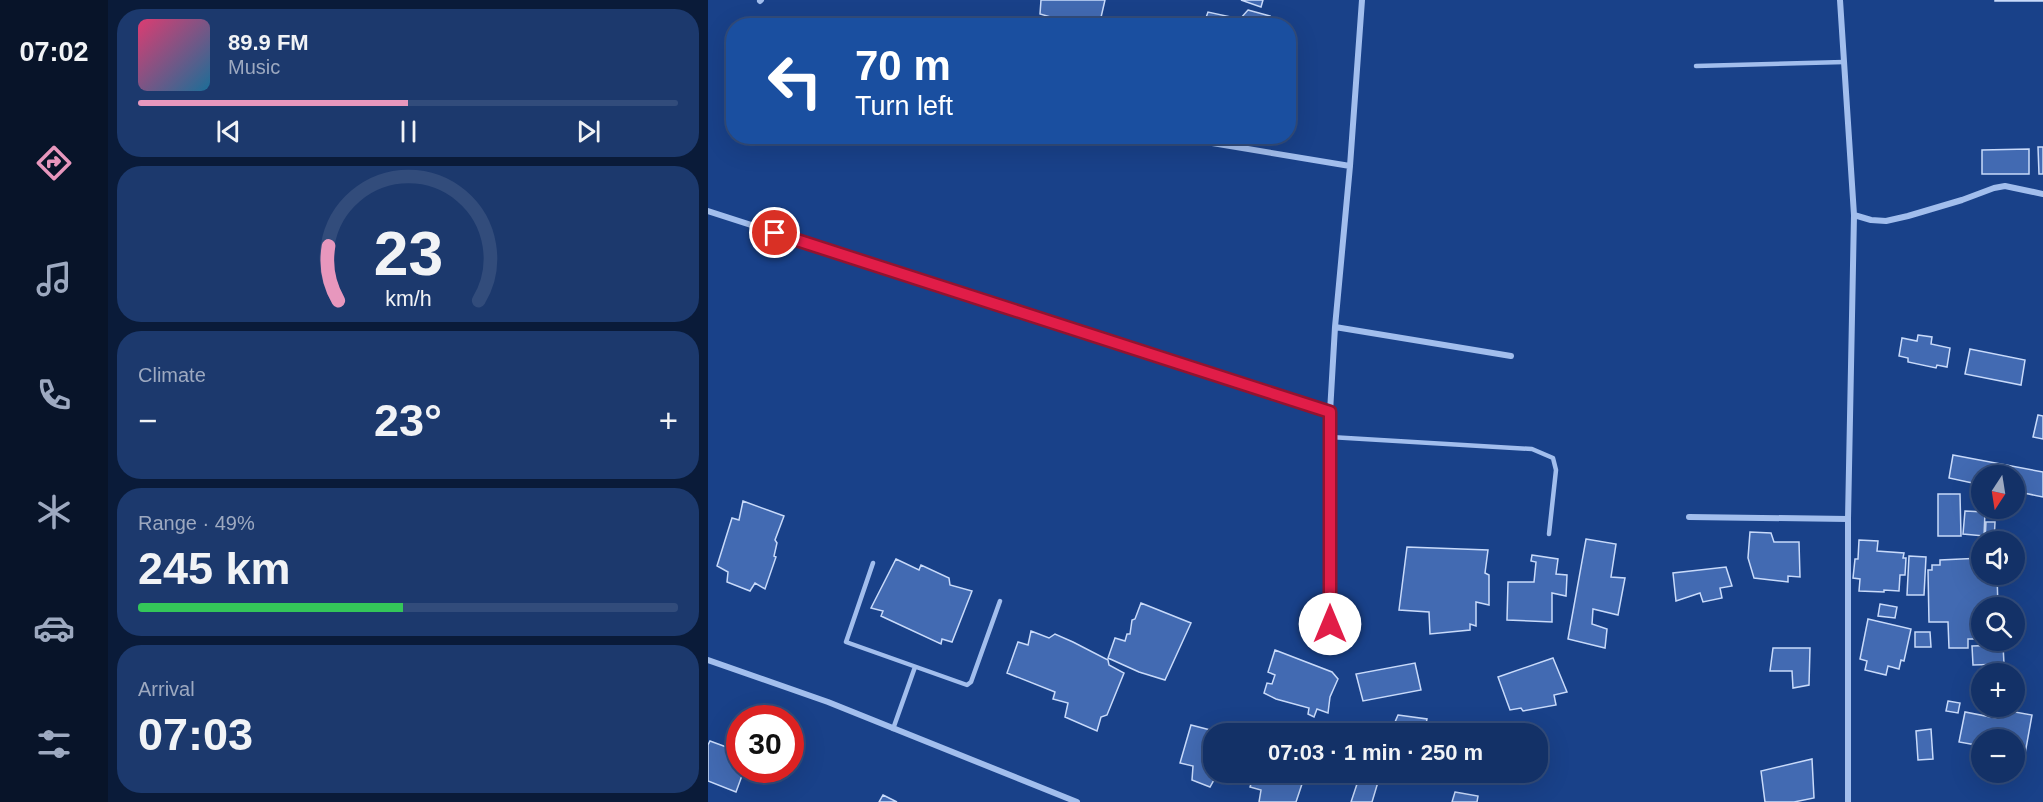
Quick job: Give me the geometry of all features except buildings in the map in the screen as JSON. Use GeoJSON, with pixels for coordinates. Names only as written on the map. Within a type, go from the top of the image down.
{"type":"FeatureCollection","features":[{"type":"Feature","properties":{"kind":"street"},"geometry":{"type":"LineString","coordinates":[[1330,624],[1330,412],[1362,0]]}},
{"type":"Feature","properties":{"kind":"street"},"geometry":{"type":"LineString","coordinates":[[1840,0],[1854,215],[1848,519],[1848,802]]}},
{"type":"Feature","properties":{"kind":"street"},"geometry":{"type":"LineString","coordinates":[[1218,144],[1350,166]]}},
{"type":"Feature","properties":{"kind":"street"},"geometry":{"type":"LineString","coordinates":[[1854,215],[1871,220],[1908,216],[2005,186],[2043,194]]}},
{"type":"Feature","properties":{"kind":"street"},"geometry":{"type":"LineString","coordinates":[[708,211],[1330,412]]}},
{"type":"Feature","properties":{"kind":"street"},"geometry":{"type":"LineString","coordinates":[[1335,327],[1511,356]]}},
{"type":"Feature","properties":{"kind":"street"},"geometry":{"type":"LineString","coordinates":[[1689,517],[1848,519]]}},
{"type":"Feature","properties":{"kind":"street"},"geometry":{"type":"LineString","coordinates":[[708,660],[828,702],[1077,802]]}},
{"type":"Feature","properties":{"kind":"lane"},"geometry":{"type":"LineString","coordinates":[[1696,66],[1844,62]]}},
{"type":"Feature","properties":{"kind":"lane"},"geometry":{"type":"LineString","coordinates":[[1330,436],[1532,449],[1553,458],[1556,470],[1549,534]]}},
{"type":"Feature","properties":{"kind":"lane"},"geometry":{"type":"LineString","coordinates":[[873,563],[846,642],[967,685],[971,682],[999,600]]}},
{"type":"Feature","properties":{"kind":"lane"},"geometry":{"type":"LineString","coordinates":[[893,729],[915,667]]}},
{"type":"Feature","properties":{"kind":"route"},"geometry":{"type":"LineString","coordinates":[[775,233],[1330,412],[1330,624]]}}]}
